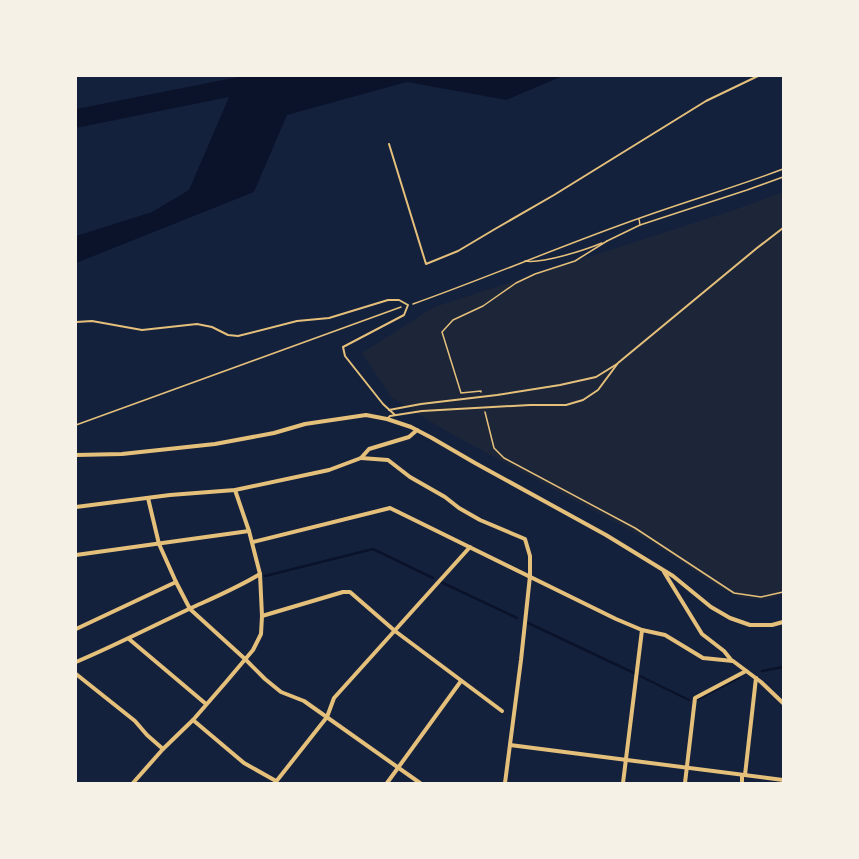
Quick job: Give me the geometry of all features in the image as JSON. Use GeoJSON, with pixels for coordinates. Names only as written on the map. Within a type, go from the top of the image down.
{"type":"FeatureCollection","features":[{"type":"Feature","properties":{"kind":"street"},"geometry":{"type":"LineString","coordinates":[[76,455],[122,454],[215,444],[274,433],[305,424],[359,416],[387,419],[417,430],[606,535],[663,570],[711,607],[730,618],[750,625],[772,625],[783,622]]}},
{"type":"Feature","properties":{"kind":"street"},"geometry":{"type":"LineString","coordinates":[[361,458],[369,449],[409,436],[417,430]]}},
{"type":"Feature","properties":{"kind":"street"},"geometry":{"type":"LineString","coordinates":[[76,507],[148,498],[235,490],[329,470],[361,458],[388,460],[410,477],[445,497],[459,508],[480,520],[526,540],[530,556],[530,576],[522,660],[505,783]]}},
{"type":"Feature","properties":{"kind":"street"},"geometry":{"type":"LineString","coordinates":[[133,783],[193,720],[246,659],[253,650],[261,634],[262,616],[260,574],[253,542],[235,490]]}},
{"type":"Feature","properties":{"kind":"street"},"geometry":{"type":"LineString","coordinates":[[148,498],[159,544],[190,609],[246,659],[265,680],[282,692],[304,700],[420,783]]}},
{"type":"Feature","properties":{"kind":"street"},"geometry":{"type":"LineString","coordinates":[[253,542],[390,508],[616,619],[642,630],[665,635],[704,658],[733,661]]}},
{"type":"Feature","properties":{"kind":"street"},"geometry":{"type":"LineString","coordinates":[[76,555],[249,531]]}},
{"type":"Feature","properties":{"kind":"street"},"geometry":{"type":"LineString","coordinates":[[193,720],[244,763],[276,782],[327,717],[334,698],[470,547]]}},
{"type":"Feature","properties":{"kind":"street"},"geometry":{"type":"LineString","coordinates":[[663,570],[702,634],[724,651],[733,661],[756,678],[783,703]]}},
{"type":"Feature","properties":{"kind":"street"},"geometry":{"type":"LineString","coordinates":[[76,662],[129,639],[235,589],[260,574]]}},
{"type":"Feature","properties":{"kind":"street"},"geometry":{"type":"LineString","coordinates":[[76,629],[176,582]]}},
{"type":"Feature","properties":{"kind":"street"},"geometry":{"type":"LineString","coordinates":[[262,616],[343,592],[350,592],[395,632],[502,711]]}},
{"type":"Feature","properties":{"kind":"street"},"geometry":{"type":"LineString","coordinates":[[623,783],[642,630]]}},
{"type":"Feature","properties":{"kind":"street"},"geometry":{"type":"LineString","coordinates":[[129,639],[206,704]]}},
{"type":"Feature","properties":{"kind":"street"},"geometry":{"type":"LineString","coordinates":[[685,783],[695,698],[746,671]]}},
{"type":"Feature","properties":{"kind":"street"},"geometry":{"type":"LineString","coordinates":[[76,674],[135,721],[163,750]]}},
{"type":"Feature","properties":{"kind":"street"},"geometry":{"type":"LineString","coordinates":[[742,783],[756,678]]}},
{"type":"Feature","properties":{"kind":"street"},"geometry":{"type":"LineString","coordinates":[[387,783],[461,681]]}},
{"type":"Feature","properties":{"kind":"street"},"geometry":{"type":"LineString","coordinates":[[510,745],[783,780]]}},
{"type":"Feature","properties":{"kind":"lane"},"geometry":{"type":"LineString","coordinates":[[389,144],[426,264],[458,251],[706,101],[758,76]]}},
{"type":"Feature","properties":{"kind":"lane"},"geometry":{"type":"LineString","coordinates":[[389,410],[421,404],[497,395],[560,385],[596,377],[618,363],[783,228]]}},
{"type":"Feature","properties":{"kind":"lane"},"geometry":{"type":"LineString","coordinates":[[76,322],[92,321],[142,330],[197,324],[212,327],[228,334],[238,336],[297,321],[329,318],[388,300],[399,300],[408,305],[404,316],[343,348],[345,356],[389,410],[395,415]]}},
{"type":"Feature","properties":{"kind":"lane"},"geometry":{"type":"LineString","coordinates":[[387,419],[390,416],[422,411],[530,405],[566,405],[583,400],[598,390],[618,363]]}},
{"type":"Feature","properties":{"kind":"path"},"geometry":{"type":"LineString","coordinates":[[76,425],[408,305],[462,287],[525,261],[639,218],[783,169]]}},
{"type":"Feature","properties":{"kind":"path"},"geometry":{"type":"LineString","coordinates":[[525,261],[532,262],[579,252],[607,241],[640,225],[783,177]]}},
{"type":"Feature","properties":{"kind":"path"},"geometry":{"type":"LineString","coordinates":[[639,218],[640,225]]}},
{"type":"Feature","properties":{"kind":"path"},"geometry":{"type":"LineString","coordinates":[[481,391],[461,393],[442,332],[446,326],[453,320],[483,306],[516,283],[535,274],[575,261],[607,241]]}},
{"type":"Feature","properties":{"kind":"path"},"geometry":{"type":"LineString","coordinates":[[484,408],[494,448],[504,458],[635,528],[734,593],[761,598],[783,592]]}},
{"type":"Feature","properties":{"kind":"shaded area"},"geometry":{"type":"Polygon","coordinates":[[[243,76],[563,76],[506,100],[407,82],[287,115],[254,192],[76,263],[76,236],[152,212],[189,190],[229,97],[76,128],[76,109],[243,76]]]}},
{"type":"Feature","properties":{"kind":"shaded area"},"geometry":{"type":"Polygon","coordinates":[[[783,192],[783,594],[767,600],[740,598],[717,586],[648,540],[448,432],[392,398],[362,353],[434,307],[734,210],[783,192]]]}},
{"type":"Feature","properties":{"kind":"waterway"},"geometry":{"type":"LineString","coordinates":[[265,576],[373,549],[433,578]]}},
{"type":"Feature","properties":{"kind":"waterway"},"geometry":{"type":"LineString","coordinates":[[441,582],[517,618]]}},
{"type":"Feature","properties":{"kind":"waterway"},"geometry":{"type":"LineString","coordinates":[[526,622],[634,673]]}},
{"type":"Feature","properties":{"kind":"waterway"},"geometry":{"type":"LineString","coordinates":[[762,671],[783,667]]}},
{"type":"Feature","properties":{"kind":"waterway"},"geometry":{"type":"LineString","coordinates":[[640,676],[689,700]]}},
{"type":"Feature","properties":{"kind":"waterway"},"geometry":{"type":"LineString","coordinates":[[698,699],[739,678]]}}]}
